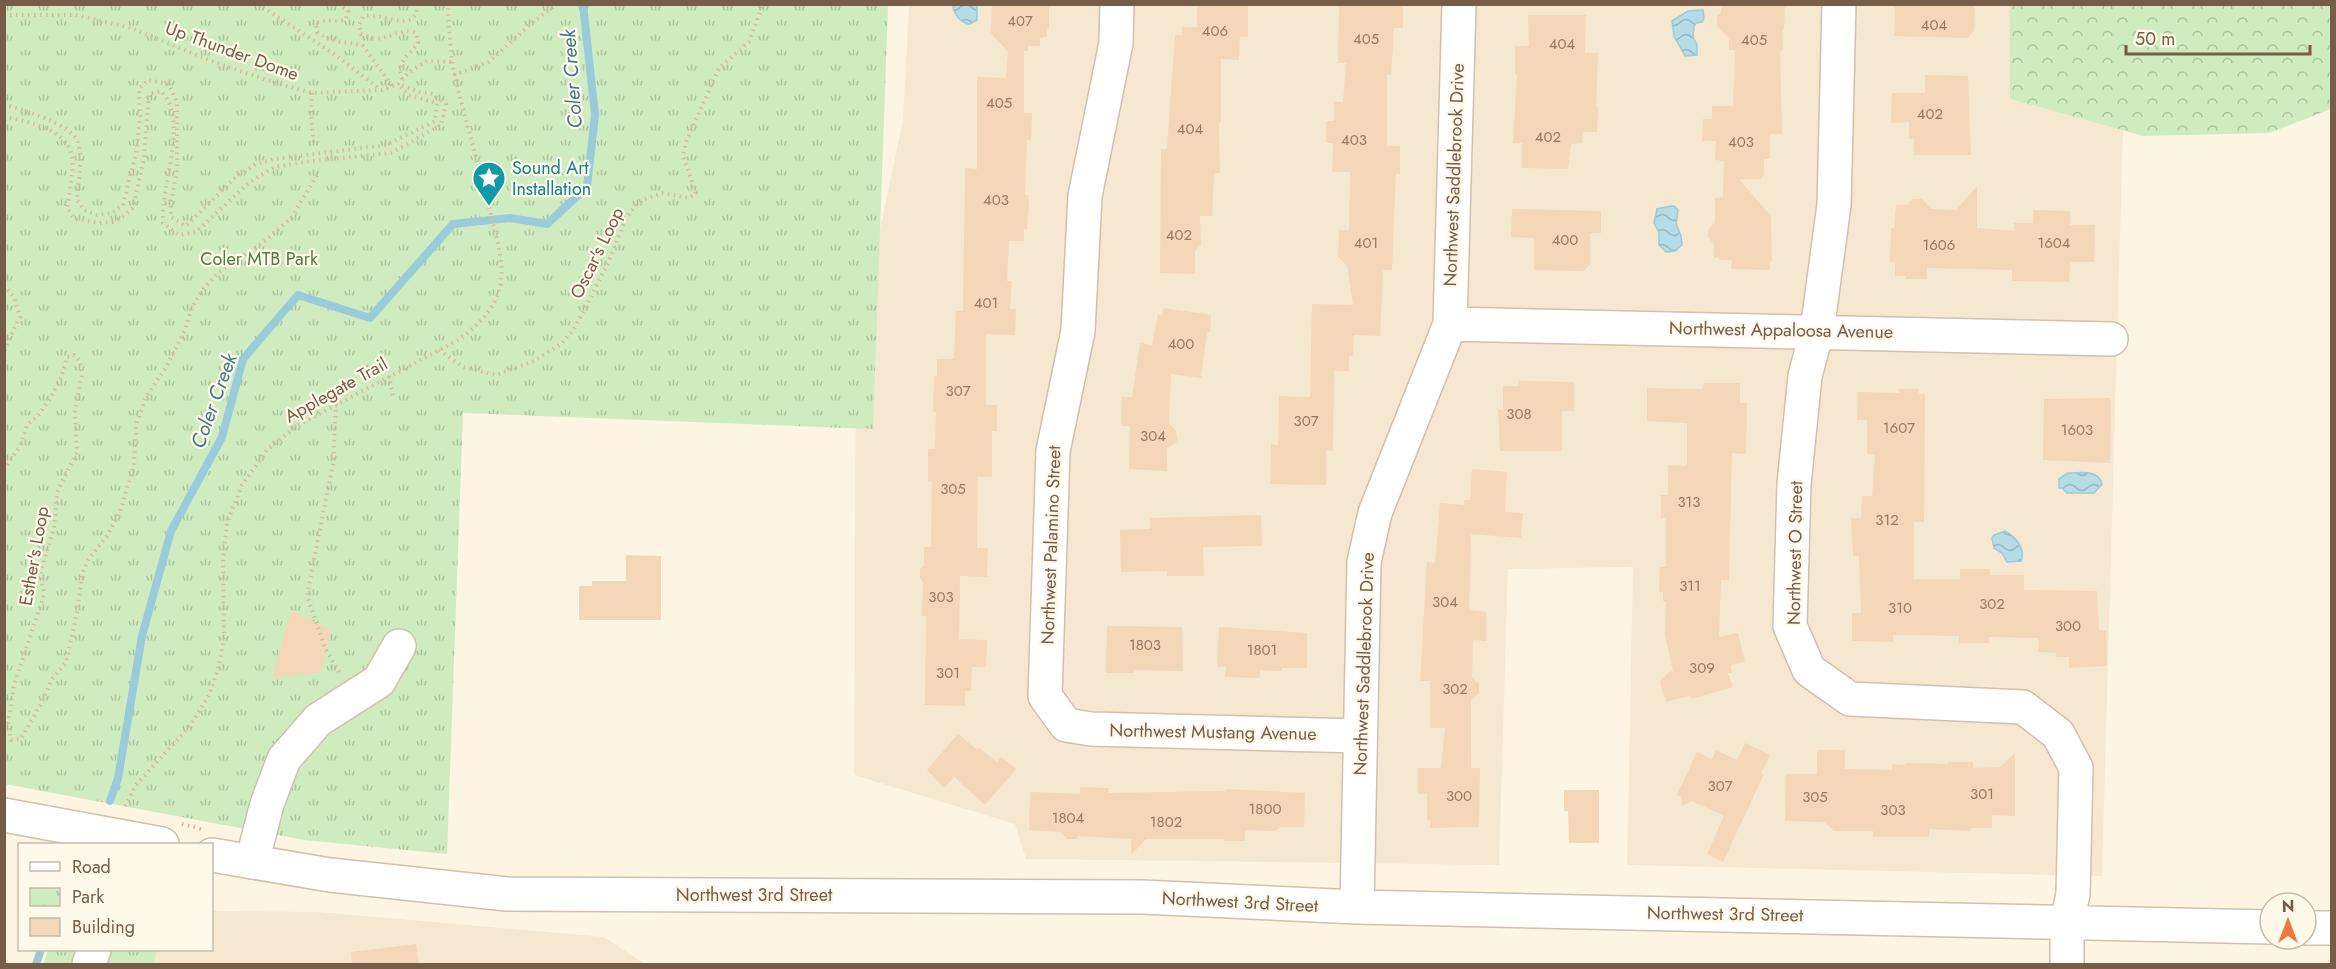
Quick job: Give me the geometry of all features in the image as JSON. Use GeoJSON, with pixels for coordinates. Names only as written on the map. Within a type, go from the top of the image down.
{"type":"FeatureCollection","features":[{"type":"Feature","properties":{"kind":"street","name":"Northwest Palamino Street"},"geometry":{"type":"LineString","coordinates":[[1066,725],[1045,696],[1053,452],[1078,331],[1085,196],[1116,43],[1117,4]]}},
{"type":"Feature","properties":{"kind":"street","name":"Northwest Saddlebrook Drive"},"geometry":{"type":"LineString","coordinates":[[1357,907],[1364,562],[1374,513],[1450,324],[1459,4]]}},
{"type":"Feature","properties":{"kind":"street","name":"Northwest O Street"},"geometry":{"type":"LineString","coordinates":[[1839,4],[1834,205],[1817,331],[1805,376],[1794,484],[1790,626],[1809,670],[1850,699],[2023,707],[2058,734],[2076,768],[2073,894],[2067,922],[2067,964]]}},
{"type":"Feature","properties":{"kind":"street","name":"Northwest Appaloosa Avenue"},"geometry":{"type":"LineString","coordinates":[[1450,324],[2111,339]]}},
{"type":"Feature","properties":{"kind":"street"},"geometry":{"type":"LineString","coordinates":[[252,862],[267,804],[284,759],[318,720],[379,681],[399,646]]}},
{"type":"Feature","properties":{"kind":"street","name":"Northwest Mustang Avenue"},"geometry":{"type":"LineString","coordinates":[[1066,725],[1091,729],[1359,736]]}},
{"type":"Feature","properties":{"kind":"street"},"geometry":{"type":"LineString","coordinates":[[4,815],[157,843]]}},
{"type":"Feature","properties":{"kind":"street","name":"Northwest 3rd Street"},"geometry":{"type":"LineString","coordinates":[[213,855],[330,875],[507,894],[1142,897],[1357,907],[2258,927]]}},
{"type":"Feature","properties":{"kind":"path"},"geometry":{"type":"LineString","coordinates":[[258,4],[334,54],[382,90]]}},
{"type":"Feature","properties":{"kind":"path"},"geometry":{"type":"LineString","coordinates":[[338,4],[348,10],[346,19],[321,20],[316,23],[317,32],[330,41],[363,46],[393,87]]}},
{"type":"Feature","properties":{"kind":"path"},"geometry":{"type":"LineString","coordinates":[[417,4],[417,10],[407,22],[368,15],[363,17],[359,25],[361,34],[371,38],[380,38],[404,31],[416,33],[418,43],[400,64],[402,79],[427,61],[453,62]]}},
{"type":"Feature","properties":{"kind":"path","name":"Applegate Trail"},"geometry":{"type":"LineString","coordinates":[[125,806],[136,785],[190,726],[209,695],[219,666],[224,638],[223,561],[227,523],[242,484],[267,450],[295,427],[471,331],[493,304],[500,287],[501,270],[496,239],[479,163],[454,75],[449,4]]}},
{"type":"Feature","properties":{"kind":"path"},"geometry":{"type":"LineString","coordinates":[[454,75],[489,62],[533,22],[557,4]]}},
{"type":"Feature","properties":{"kind":"path","name":"Oscar's Loop"},"geometry":{"type":"LineString","coordinates":[[439,350],[463,368],[496,375],[534,361],[561,344],[574,329],[608,263],[626,218],[639,201],[662,193],[689,198],[696,193],[682,155],[686,142],[719,68],[749,42],[763,4]]}},
{"type":"Feature","properties":{"kind":"path","name":"Up Thunder Dome"},"geometry":{"type":"LineString","coordinates":[[4,15],[76,15],[131,28],[214,62],[312,93],[382,90],[398,84],[409,72]]}},
{"type":"Feature","properties":{"kind":"path"},"geometry":{"type":"LineString","coordinates":[[4,104],[64,126],[77,140],[80,159],[77,200],[84,210],[97,215],[112,213],[123,205],[136,154],[140,117],[139,89],[148,80],[169,84],[177,103],[178,132],[177,170],[171,217],[186,226],[235,178],[256,164],[276,159],[386,145],[435,122],[437,103],[408,95],[398,84]]}},
{"type":"Feature","properties":{"kind":"path"},"geometry":{"type":"LineString","coordinates":[[4,117],[41,126],[63,138],[71,153],[71,181],[67,208],[75,219],[86,222],[112,222],[133,208],[144,158],[150,94],[161,91],[169,99],[173,125],[162,214],[163,223],[178,235],[196,232],[238,192],[275,167],[391,153],[441,125],[446,104],[432,94],[398,84]]}},
{"type":"Feature","properties":{"kind":"path"},"geometry":{"type":"LineString","coordinates":[[312,93],[311,115],[314,145]]}},
{"type":"Feature","properties":{"kind":"path","name":"Esther's Loop"},"geometry":{"type":"LineString","coordinates":[[4,470],[20,446],[27,425],[38,416],[51,397],[61,378],[67,357],[74,355],[80,361],[82,374],[75,411],[77,452],[57,492],[54,527],[40,575],[44,595],[14,685],[8,724],[11,740],[21,739],[52,679],[66,663],[77,613],[82,574],[88,560],[107,536],[120,512],[134,465],[136,424],[146,397],[165,369],[185,330],[192,308],[204,288],[217,274],[266,240],[292,217],[317,175]]}},
{"type":"Feature","properties":{"kind":"path"},"geometry":{"type":"LineString","coordinates":[[4,285],[14,297],[20,317],[4,354]]}},
{"type":"Feature","properties":{"kind":"path"},"geometry":{"type":"LineString","coordinates":[[389,376],[394,399]]}},
{"type":"Feature","properties":{"kind":"path"},"geometry":{"type":"LineString","coordinates":[[336,404],[333,464],[307,595],[325,648],[353,698]]}},
{"type":"Feature","properties":{"kind":"shaded area"},"geometry":{"type":"Polygon","coordinates":[[[909,5],[2010,5],[2010,99],[2123,130],[2102,876],[1627,865],[1633,567],[1508,569],[1499,865],[1026,859],[1015,824],[854,775],[856,343],[903,120],[909,5]]]}},
{"type":"Feature","properties":{"kind":"shaded area"},"geometry":{"type":"Polygon","coordinates":[[[213,911],[320,912],[604,937],[645,964],[154,964],[157,951],[213,951],[213,911]]]}},
{"type":"Feature","properties":{"kind":"green space","name":"Coler MTB Park"},"geometry":{"type":"Polygon","coordinates":[[[4,5],[888,5],[873,429],[463,413],[447,854],[304,840],[5,784],[4,5]]]}},
{"type":"Feature","properties":{"kind":"green space"},"geometry":{"type":"Polygon","coordinates":[[[2010,5],[2331,5],[2331,109],[2269,133],[2143,136],[2010,99],[2010,5]]]}},
{"type":"Feature","properties":{"kind":"green space"},"geometry":{"type":"Polygon","coordinates":[[[48,951],[157,951],[154,964],[44,964],[48,951]]]}},
{"type":"Feature","properties":{"kind":"water"},"geometry":{"type":"Polygon","coordinates":[[[953,5],[977,5],[977,20],[970,24],[964,22],[956,15],[953,5]]]}},
{"type":"Feature","properties":{"kind":"water"},"geometry":{"type":"Polygon","coordinates":[[[1703,10],[1702,22],[1694,26],[1693,37],[1697,45],[1697,55],[1685,56],[1674,36],[1672,21],[1688,11],[1703,10]]]}},
{"type":"Feature","properties":{"kind":"water"},"geometry":{"type":"Polygon","coordinates":[[[1671,206],[1678,210],[1676,224],[1682,245],[1675,251],[1666,252],[1659,245],[1659,233],[1654,223],[1657,209],[1671,206]]]}},
{"type":"Feature","properties":{"kind":"water"},"geometry":{"type":"Polygon","coordinates":[[[2068,473],[2093,474],[2100,479],[2102,484],[2094,493],[2067,493],[2059,488],[2059,479],[2068,473]]]}},
{"type":"Feature","properties":{"kind":"water"},"geometry":{"type":"Polygon","coordinates":[[[2005,531],[2019,544],[2022,552],[2021,561],[2007,562],[2002,553],[1994,548],[1992,538],[2005,531]]]}},
{"type":"Feature","properties":{"kind":"building"},"geometry":{"type":"Polygon","coordinates":[[[992,4],[1049,4],[1049,29],[1047,29],[1047,37],[1040,38],[1040,46],[1028,46],[1028,51],[1024,51],[1024,113],[1032,113],[1031,140],[1027,140],[1025,195],[1028,195],[1029,205],[1027,229],[1024,229],[1024,241],[1009,241],[1007,281],[1012,281],[1010,309],[1016,309],[1015,335],[986,334],[986,405],[997,405],[997,431],[992,431],[992,477],[978,477],[977,548],[988,548],[987,577],[960,576],[959,639],[987,640],[986,667],[972,667],[971,691],[965,691],[965,706],[925,705],[926,616],[922,616],[923,582],[920,578],[920,569],[924,566],[924,547],[931,547],[932,481],[928,482],[928,449],[935,449],[934,376],[937,376],[937,359],[954,359],[956,311],[963,311],[965,168],[977,169],[977,77],[1006,78],[1008,52],[991,33],[992,4]]]}},
{"type":"Feature","properties":{"kind":"building"},"geometry":{"type":"Polygon","coordinates":[[[1197,4],[1248,6],[1248,37],[1240,37],[1239,60],[1221,59],[1220,173],[1214,173],[1212,216],[1200,216],[1201,245],[1195,251],[1195,274],[1160,273],[1161,149],[1167,149],[1175,35],[1182,35],[1182,27],[1197,27],[1197,4]]]}},
{"type":"Feature","properties":{"kind":"building"},"geometry":{"type":"Polygon","coordinates":[[[1339,4],[1403,4],[1403,28],[1394,28],[1391,75],[1387,75],[1387,146],[1400,146],[1400,174],[1396,174],[1392,270],[1383,270],[1380,336],[1354,335],[1353,356],[1349,356],[1349,371],[1334,371],[1333,451],[1326,450],[1326,485],[1270,484],[1271,444],[1278,445],[1279,396],[1310,397],[1312,304],[1353,305],[1347,266],[1338,257],[1339,230],[1349,230],[1350,172],[1332,172],[1333,143],[1326,143],[1326,121],[1334,121],[1334,102],[1343,102],[1346,63],[1338,63],[1339,4]]]}},
{"type":"Feature","properties":{"kind":"building"},"geometry":{"type":"Polygon","coordinates":[[[1721,4],[1785,4],[1784,29],[1782,29],[1783,49],[1780,53],[1782,134],[1770,134],[1770,159],[1764,159],[1762,179],[1739,179],[1771,216],[1772,261],[1770,270],[1731,269],[1732,260],[1714,258],[1714,245],[1708,237],[1708,230],[1715,222],[1715,198],[1723,197],[1724,161],[1715,160],[1716,141],[1702,141],[1703,119],[1712,119],[1712,106],[1733,106],[1735,50],[1729,50],[1729,39],[1717,26],[1721,4]]]}},
{"type":"Feature","properties":{"kind":"building"},"geometry":{"type":"Polygon","coordinates":[[[1975,4],[1974,30],[1968,38],[1894,36],[1895,5],[1975,4]]]}},
{"type":"Feature","properties":{"kind":"building"},"geometry":{"type":"Polygon","coordinates":[[[1528,15],[1586,15],[1585,53],[1598,53],[1597,132],[1583,132],[1582,143],[1571,144],[1568,169],[1522,168],[1522,143],[1513,143],[1517,74],[1515,74],[1515,46],[1529,46],[1528,15]]]}},
{"type":"Feature","properties":{"kind":"building"},"geometry":{"type":"Polygon","coordinates":[[[1925,75],[1968,76],[1971,155],[1914,155],[1914,139],[1909,139],[1909,122],[1891,123],[1892,93],[1925,93],[1925,75]]]}},
{"type":"Feature","properties":{"kind":"building"},"geometry":{"type":"Polygon","coordinates":[[[1977,186],[1977,228],[2014,231],[2014,223],[2033,223],[2033,210],[2070,211],[2070,225],[2095,225],[2094,262],[2070,262],[2069,282],[2012,281],[2012,270],[1927,268],[1927,279],[1906,279],[1906,276],[1895,276],[1895,263],[1890,262],[1891,228],[1894,228],[1896,205],[1907,205],[1913,199],[1922,199],[1931,209],[1956,210],[1977,186]]]}},
{"type":"Feature","properties":{"kind":"building"},"geometry":{"type":"Polygon","coordinates":[[[1512,209],[1601,211],[1601,233],[1590,233],[1590,264],[1584,271],[1534,270],[1534,238],[1511,237],[1512,209]]]}},
{"type":"Feature","properties":{"kind":"building"},"geometry":{"type":"Polygon","coordinates":[[[1163,308],[1211,315],[1201,378],[1171,374],[1169,423],[1176,431],[1177,441],[1167,449],[1167,471],[1129,469],[1130,426],[1121,426],[1122,397],[1132,397],[1140,343],[1152,345],[1158,314],[1162,316],[1163,308]]]}},
{"type":"Feature","properties":{"kind":"building"},"geometry":{"type":"Polygon","coordinates":[[[1519,381],[1574,382],[1574,411],[1562,411],[1562,451],[1500,451],[1498,409],[1503,410],[1503,386],[1519,386],[1519,381]]]}},
{"type":"Feature","properties":{"kind":"building"},"geometry":{"type":"Polygon","coordinates":[[[1704,383],[1740,383],[1740,403],[1747,403],[1746,454],[1732,453],[1729,580],[1721,580],[1719,637],[1738,633],[1745,662],[1731,665],[1732,673],[1728,673],[1733,687],[1691,699],[1690,696],[1666,702],[1660,682],[1669,672],[1673,671],[1665,636],[1666,601],[1663,601],[1663,592],[1659,592],[1660,567],[1666,567],[1666,518],[1661,518],[1661,495],[1668,495],[1668,465],[1687,466],[1687,423],[1647,421],[1647,388],[1703,389],[1704,383]]]}},
{"type":"Feature","properties":{"kind":"building"},"geometry":{"type":"Polygon","coordinates":[[[1899,389],[1919,389],[1919,394],[1925,394],[1924,522],[1914,522],[1914,579],[1960,579],[1960,569],[1990,569],[1990,575],[2024,575],[2024,590],[2097,591],[2099,630],[2106,631],[2107,666],[2069,668],[2069,657],[2056,657],[2056,653],[2038,652],[2039,638],[1989,637],[1989,643],[1959,643],[1959,636],[1893,635],[1893,642],[1852,641],[1852,613],[1861,613],[1859,556],[1853,556],[1851,518],[1861,518],[1862,496],[1872,496],[1875,455],[1867,454],[1867,420],[1857,420],[1858,392],[1899,393],[1899,389]]]}},
{"type":"Feature","properties":{"kind":"building"},"geometry":{"type":"Polygon","coordinates":[[[2111,398],[2110,463],[2043,460],[2044,399],[2111,398]]]}},
{"type":"Feature","properties":{"kind":"building"},"geometry":{"type":"Polygon","coordinates":[[[1472,469],[1507,472],[1505,512],[1523,513],[1521,538],[1471,534],[1469,610],[1486,612],[1486,641],[1473,640],[1472,677],[1479,684],[1479,693],[1471,700],[1471,768],[1480,768],[1479,827],[1430,828],[1430,821],[1427,820],[1427,794],[1418,794],[1418,768],[1441,768],[1445,728],[1430,728],[1430,681],[1420,681],[1427,562],[1435,563],[1440,503],[1464,505],[1464,500],[1470,500],[1472,469]]]}},
{"type":"Feature","properties":{"kind":"building"},"geometry":{"type":"Polygon","coordinates":[[[1261,515],[1262,546],[1203,547],[1204,576],[1167,576],[1167,571],[1121,572],[1120,530],[1150,529],[1150,518],[1261,515]]]}},
{"type":"Feature","properties":{"kind":"building"},"geometry":{"type":"Polygon","coordinates":[[[626,555],[661,556],[661,620],[579,620],[579,586],[592,586],[592,581],[626,581],[626,555]]]}},
{"type":"Feature","properties":{"kind":"building"},"geometry":{"type":"Polygon","coordinates":[[[291,610],[331,630],[321,672],[272,678],[291,610]]]}},
{"type":"Feature","properties":{"kind":"building"},"geometry":{"type":"Polygon","coordinates":[[[1107,626],[1182,627],[1183,671],[1134,670],[1134,673],[1106,673],[1107,626]]]}},
{"type":"Feature","properties":{"kind":"building"},"geometry":{"type":"Polygon","coordinates":[[[1219,627],[1307,633],[1307,668],[1282,668],[1281,671],[1260,670],[1260,678],[1225,677],[1226,666],[1217,667],[1219,627]]]}},
{"type":"Feature","properties":{"kind":"building"},"geometry":{"type":"Polygon","coordinates":[[[958,734],[977,750],[979,748],[997,762],[1001,757],[1016,769],[985,805],[954,777],[944,788],[927,770],[958,734]]]}},
{"type":"Feature","properties":{"kind":"building"},"geometry":{"type":"Polygon","coordinates":[[[1745,743],[1770,755],[1761,774],[1764,774],[1723,862],[1707,854],[1724,816],[1692,801],[1682,806],[1681,796],[1677,795],[1697,752],[1712,759],[1716,750],[1737,760],[1745,743]]]}},
{"type":"Feature","properties":{"kind":"building"},"geometry":{"type":"Polygon","coordinates":[[[1817,750],[1845,750],[1845,769],[1892,770],[1892,764],[1905,765],[1905,763],[1973,762],[1973,768],[2000,767],[2015,753],[2015,816],[1992,815],[1992,828],[1972,828],[1970,831],[1929,829],[1929,837],[1873,837],[1873,831],[1834,831],[1824,822],[1785,821],[1786,774],[1817,774],[1817,750]]]}},
{"type":"Feature","properties":{"kind":"building"},"geometry":{"type":"Polygon","coordinates":[[[1080,787],[1109,788],[1108,793],[1225,791],[1225,789],[1305,793],[1304,827],[1281,827],[1274,831],[1245,830],[1245,841],[1146,839],[1131,855],[1131,839],[1078,836],[1076,839],[1067,839],[1061,832],[1029,830],[1030,792],[1080,794],[1080,787]]]}},
{"type":"Feature","properties":{"kind":"building"},"geometry":{"type":"Polygon","coordinates":[[[1564,790],[1599,790],[1599,843],[1569,843],[1568,811],[1564,811],[1564,790]]]}},
{"type":"Feature","properties":{"kind":"building"},"geometry":{"type":"Polygon","coordinates":[[[416,944],[419,964],[352,964],[351,952],[416,944]]]}},
{"type":"Feature","properties":{"kind":"waterway","name":"Coler Creek"},"geometry":{"type":"LineString","coordinates":[[110,801],[118,778],[142,636],[171,531],[222,437],[243,359],[298,295],[370,318],[453,224],[510,218],[547,224],[587,187],[595,115],[583,4]]}},
{"type":"Feature","properties":{"kind":"waterway"},"geometry":{"type":"LineString","coordinates":[[36,964],[41,951]]}},
{"type":"Feature","properties":{"kind":"place","name":"Sound Art Installation"},"geometry":{"type":"Point","coordinates":[489,207]}}]}
